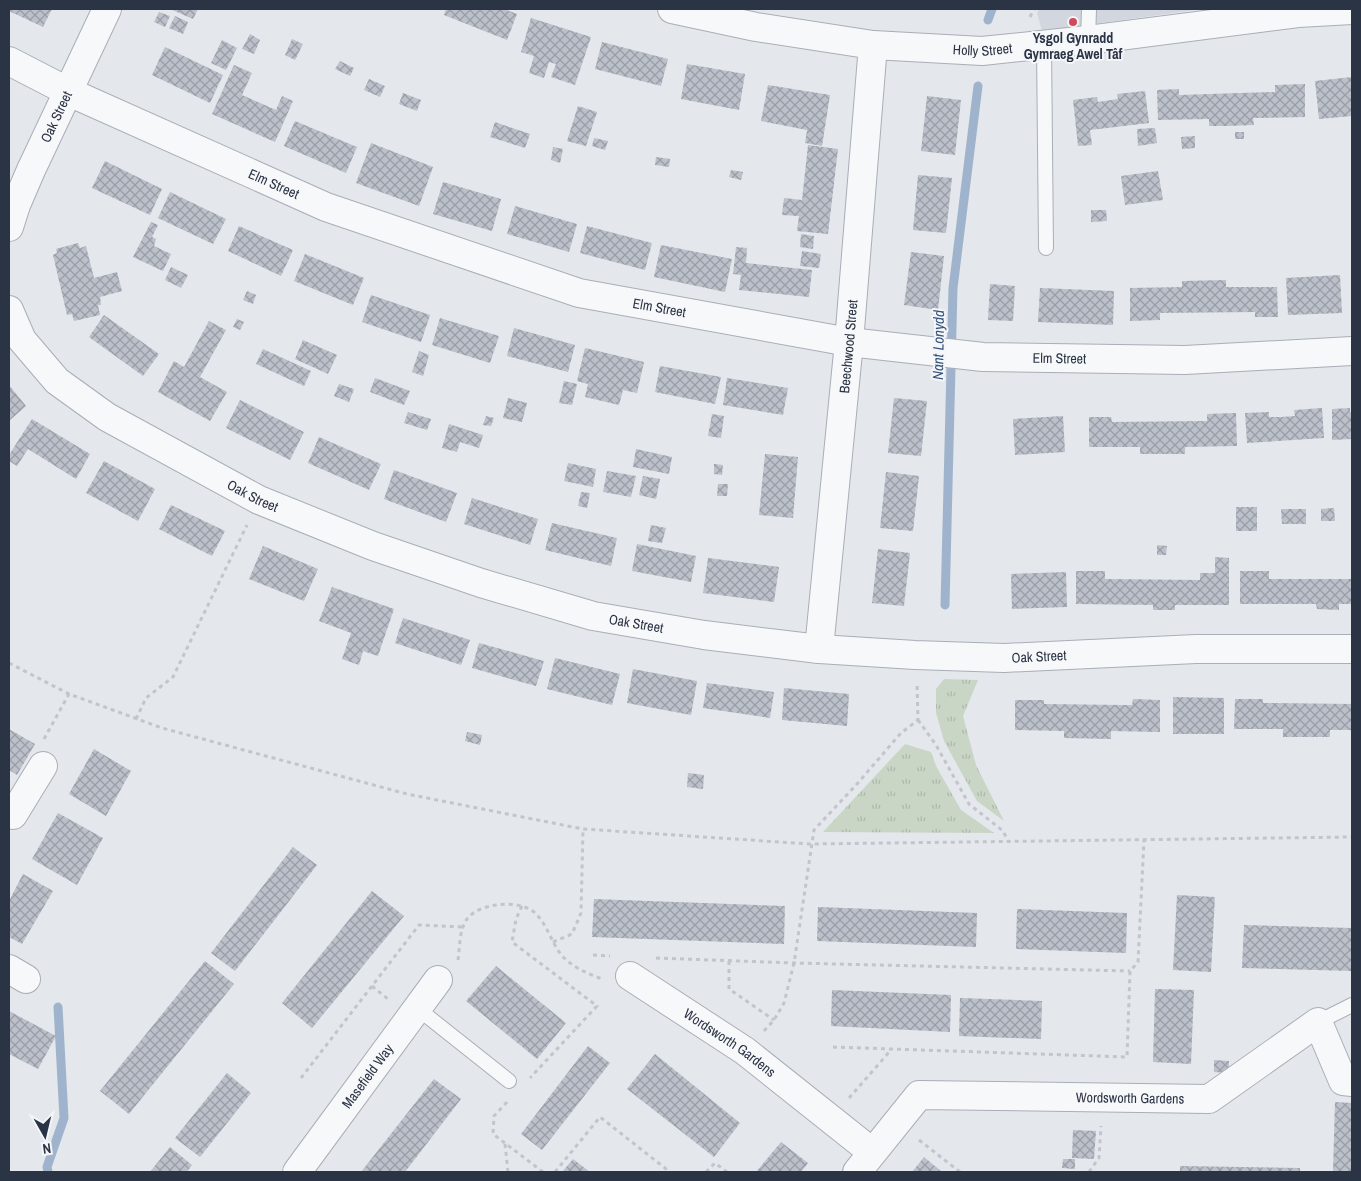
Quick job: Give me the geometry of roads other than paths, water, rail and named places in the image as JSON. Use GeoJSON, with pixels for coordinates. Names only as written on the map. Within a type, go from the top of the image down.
{"type":"FeatureCollection","features":[{"type":"Feature","properties":{"kind":"street","name":"Oak Street"},"geometry":{"type":"LineString","coordinates":[[9,227],[31,170],[107,9]]}},
{"type":"Feature","properties":{"kind":"street","name":"Holly Street"},"geometry":{"type":"LineString","coordinates":[[672,9],[756,27],[873,45],[982,51],[1088,40],[1298,13],[1352,10]]}},
{"type":"Feature","properties":{"kind":"street","name":"Beechwood Street"},"geometry":{"type":"LineString","coordinates":[[820,649],[849,342],[873,45]]}},
{"type":"Feature","properties":{"kind":"street","name":"Elm Street"},"geometry":{"type":"LineString","coordinates":[[9,62],[69,92],[326,207],[579,293],[849,342],[983,357],[1185,360],[1352,352]]}},
{"type":"Feature","properties":{"kind":"street","name":"Oak Street"},"geometry":{"type":"LineString","coordinates":[[9,310],[22,340],[57,381],[107,417],[259,500],[373,546],[481,583],[593,616],[704,635],[820,649],[915,655],[1004,658],[1196,649],[1352,649]]}},
{"type":"Feature","properties":{"kind":"street"},"geometry":{"type":"LineString","coordinates":[[10,816],[43,766]]}},
{"type":"Feature","properties":{"kind":"street","name":"Wordsworth Gardens"},"geometry":{"type":"LineString","coordinates":[[621,966],[745,1052],[830,1119],[864,1162],[919,1095],[1209,1099],[1318,1022]]}},
{"type":"Feature","properties":{"kind":"street","name":"Masefield Way"},"geometry":{"type":"LineString","coordinates":[[297,1172],[447,971]]}},
{"type":"Feature","properties":{"kind":"street"},"geometry":{"type":"LineString","coordinates":[[1318,1022],[1343,1081],[1352,1082]]}},
{"type":"Feature","properties":{"kind":"lane"},"geometry":{"type":"LineString","coordinates":[[1088,40],[1089,9]]}},
{"type":"Feature","properties":{"kind":"lane"},"geometry":{"type":"LineString","coordinates":[[1044,45],[1046,248]]}},
{"type":"Feature","properties":{"kind":"lane"},"geometry":{"type":"LineString","coordinates":[[1318,1022],[1352,1005]]}},
{"type":"Feature","properties":{"kind":"lane"},"geometry":{"type":"LineString","coordinates":[[418,1008],[509,1081]]}},
{"type":"Feature","properties":{"kind":"waterway","name":"Nant Lonydd"},"geometry":{"type":"LineString","coordinates":[[988,20],[992,9]]}},
{"type":"Feature","properties":{"kind":"waterway","name":"Nant Lonydd"},"geometry":{"type":"LineString","coordinates":[[945,605],[953,288],[978,86]]}},
{"type":"Feature","properties":{"kind":"waterway"},"geometry":{"type":"LineString","coordinates":[[48,1172],[47,1167],[64,1118],[58,1007]]}},
{"type":"Feature","properties":{"kind":"place","name":"Ysgol Gynradd Gymraeg Awel Tâf"},"geometry":{"type":"Point","coordinates":[1073,22]}}]}
